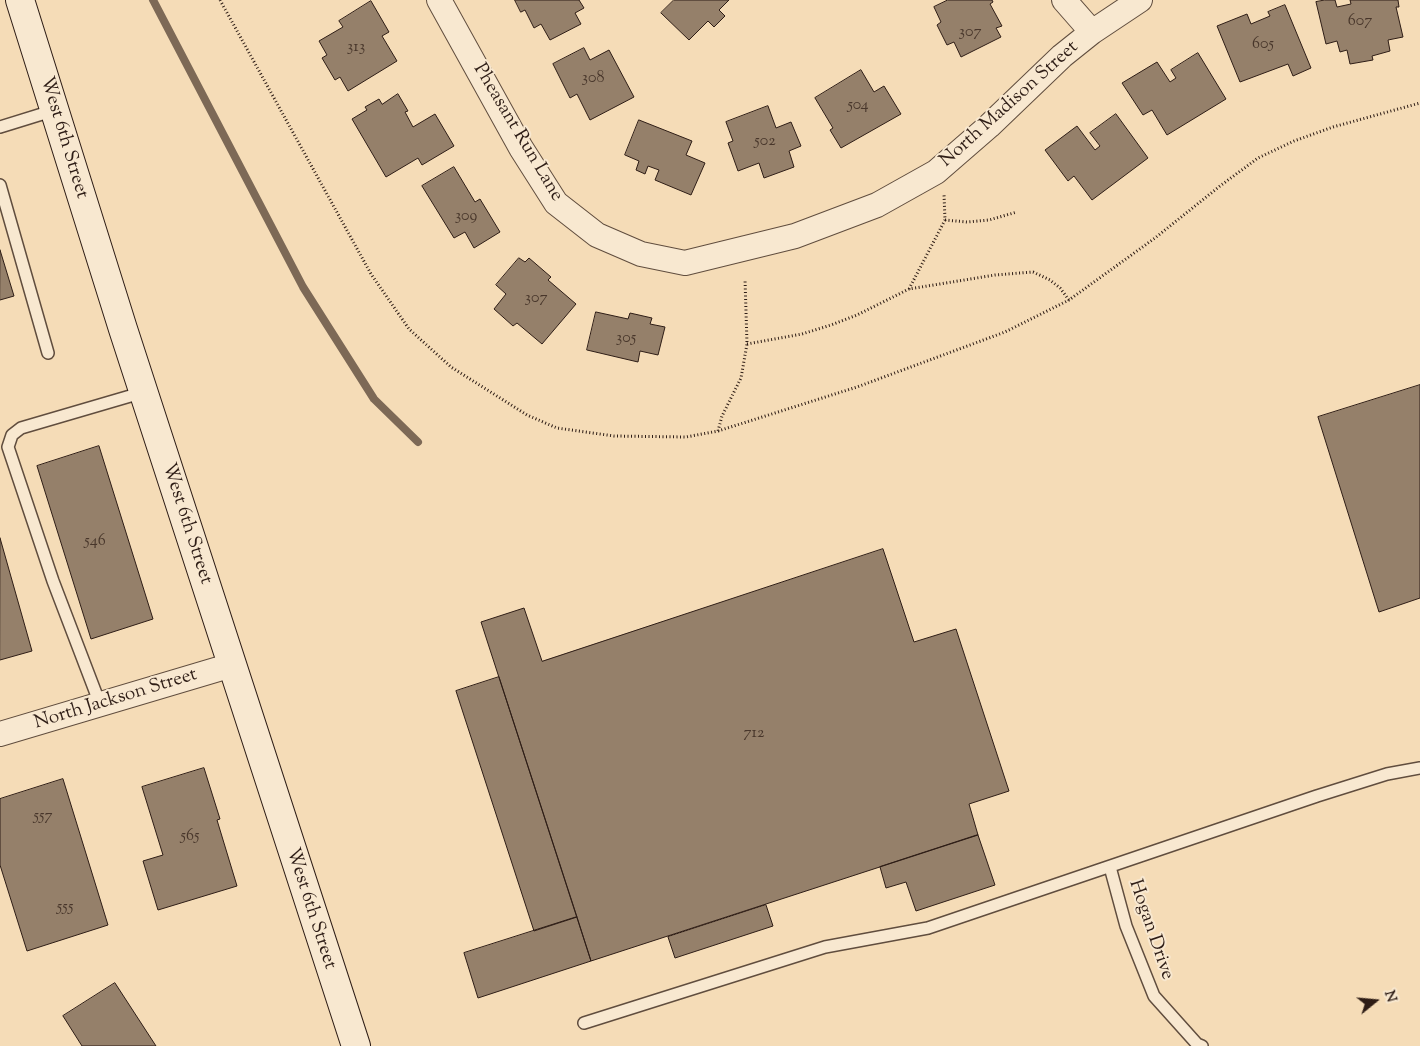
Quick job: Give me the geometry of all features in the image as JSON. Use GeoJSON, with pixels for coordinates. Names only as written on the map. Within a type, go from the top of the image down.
{"type":"FeatureCollection","features":[{"type":"Feature","properties":{"kind":"main road","name":"West 6th Street"},"geometry":{"type":"LineString","coordinates":[[20,0],[144,392],[356,1046]]}},
{"type":"Feature","properties":{"kind":"street","name":"Pheasant Run Lane"},"geometry":{"type":"LineString","coordinates":[[439,0],[522,148],[556,202],[597,235],[641,254],[685,263],[796,236],[877,204]]}},
{"type":"Feature","properties":{"kind":"street"},"geometry":{"type":"LineString","coordinates":[[1064,0],[1092,32]]}},
{"type":"Feature","properties":{"kind":"street","name":"North Madison Street"},"geometry":{"type":"LineString","coordinates":[[877,204],[936,172],[989,126],[1062,56],[1092,32],[1140,0]]}},
{"type":"Feature","properties":{"kind":"street","name":"North Jackson Street"},"geometry":{"type":"LineString","coordinates":[[0,734],[232,665]]}},
{"type":"Feature","properties":{"kind":"lane"},"geometry":{"type":"LineString","coordinates":[[0,127],[54,110]]}},
{"type":"Feature","properties":{"kind":"lane"},"geometry":{"type":"LineString","coordinates":[[0,185],[48,353]]}},
{"type":"Feature","properties":{"kind":"lane"},"geometry":{"type":"LineString","coordinates":[[100,704],[53,581],[8,448],[12,435],[21,428],[144,392]]}},
{"type":"Feature","properties":{"kind":"lane"},"geometry":{"type":"LineString","coordinates":[[584,1023],[825,947],[928,928],[1317,796],[1387,774],[1420,768]]}},
{"type":"Feature","properties":{"kind":"lane","name":"Hogan Drive"},"geometry":{"type":"LineString","coordinates":[[1110,867],[1126,926],[1154,996],[1197,1044],[1202,1046]]}},
{"type":"Feature","properties":{"kind":"path"},"geometry":{"type":"LineString","coordinates":[[220,0],[371,274],[409,329],[451,367],[527,415],[557,428],[614,436],[686,437],[718,431],[799,407],[866,384],[1005,332],[1068,300],[1155,238],[1258,158],[1294,141],[1332,127],[1420,102]]}},
{"type":"Feature","properties":{"kind":"path"},"geometry":{"type":"LineString","coordinates":[[909,289],[945,220],[944,190]]}},
{"type":"Feature","properties":{"kind":"path"},"geometry":{"type":"LineString","coordinates":[[945,220],[967,222],[989,220],[1017,212]]}},
{"type":"Feature","properties":{"kind":"path"},"geometry":{"type":"LineString","coordinates":[[747,344],[802,334],[832,325],[909,289],[994,275],[1033,272],[1050,280],[1060,288],[1068,300]]}},
{"type":"Feature","properties":{"kind":"path"},"geometry":{"type":"LineString","coordinates":[[718,431],[722,416],[742,378],[747,344],[745,279]]}},
{"type":"Feature","properties":{"kind":"building"},"geometry":{"type":"Polygon","coordinates":[[[515,0],[579,0],[584,8],[575,13],[581,24],[550,40],[541,24],[534,28],[525,10],[521,12],[515,0]]]}},
{"type":"Feature","properties":{"kind":"building"},"geometry":{"type":"Polygon","coordinates":[[[674,0],[729,0],[719,10],[725,16],[714,27],[708,21],[689,40],[661,13],[674,0]]]}},
{"type":"Feature","properties":{"kind":"building"},"geometry":{"type":"Polygon","coordinates":[[[948,0],[992,0],[993,2],[990,4],[1002,26],[996,28],[1001,37],[961,57],[954,42],[947,45],[937,25],[941,22],[934,7],[948,0]]]}},
{"type":"Feature","properties":{"kind":"building"},"geometry":{"type":"Polygon","coordinates":[[[1335,0],[1337,7],[1351,4],[1350,0],[1398,0],[1399,7],[1396,7],[1403,37],[1388,40],[1390,51],[1372,56],[1373,60],[1350,64],[1347,50],[1340,52],[1337,41],[1326,44],[1316,2],[1335,0]]]}},
{"type":"Feature","properties":{"kind":"building"},"geometry":{"type":"Polygon","coordinates":[[[371,1],[389,32],[382,36],[397,61],[348,91],[340,77],[335,80],[322,58],[327,55],[319,41],[343,27],[339,21],[371,1]]]}},
{"type":"Feature","properties":{"kind":"building"},"geometry":{"type":"Polygon","coordinates":[[[1285,5],[1311,68],[1293,76],[1288,64],[1240,82],[1217,26],[1247,14],[1251,24],[1270,16],[1268,12],[1285,5]]]}},
{"type":"Feature","properties":{"kind":"building"},"geometry":{"type":"Polygon","coordinates":[[[584,48],[590,60],[609,50],[634,97],[590,120],[577,94],[570,98],[553,64],[584,48]]]}},
{"type":"Feature","properties":{"kind":"building"},"geometry":{"type":"Polygon","coordinates":[[[1198,53],[1226,99],[1167,135],[1152,110],[1143,115],[1122,83],[1157,62],[1170,82],[1176,78],[1171,70],[1198,53]]]}},
{"type":"Feature","properties":{"kind":"building"},"geometry":{"type":"Polygon","coordinates":[[[861,70],[874,92],[884,86],[901,114],[841,148],[830,130],[833,128],[815,98],[861,70]]]}},
{"type":"Feature","properties":{"kind":"building"},"geometry":{"type":"Polygon","coordinates":[[[398,94],[408,111],[405,112],[413,127],[435,114],[454,146],[422,165],[418,158],[386,177],[352,119],[367,110],[365,107],[379,99],[382,104],[398,94]]]}},
{"type":"Feature","properties":{"kind":"building"},"geometry":{"type":"Polygon","coordinates":[[[768,106],[776,128],[791,122],[801,146],[789,151],[794,167],[764,178],[759,163],[738,171],[728,143],[733,141],[726,122],[768,106]]]}},
{"type":"Feature","properties":{"kind":"building"},"geometry":{"type":"Polygon","coordinates":[[[1116,114],[1148,158],[1092,200],[1074,176],[1068,181],[1045,150],[1077,126],[1095,150],[1100,146],[1090,133],[1116,114]]]}},
{"type":"Feature","properties":{"kind":"building"},"geometry":{"type":"Polygon","coordinates":[[[639,120],[692,141],[686,155],[705,163],[691,195],[655,180],[659,170],[648,166],[645,174],[636,170],[639,161],[625,155],[639,120]]]}},
{"type":"Feature","properties":{"kind":"building"},"geometry":{"type":"Polygon","coordinates":[[[454,167],[475,202],[480,199],[500,232],[474,248],[465,232],[454,238],[422,186],[454,167]]]}},
{"type":"Feature","properties":{"kind":"building"},"geometry":{"type":"Polygon","coordinates":[[[0,250],[14,296],[0,300],[0,250]]]}},
{"type":"Feature","properties":{"kind":"building"},"geometry":{"type":"Polygon","coordinates":[[[519,258],[525,262],[529,258],[551,277],[548,280],[576,304],[542,344],[517,323],[513,326],[494,309],[506,294],[496,285],[519,258]]]}},
{"type":"Feature","properties":{"kind":"building"},"geometry":{"type":"Polygon","coordinates":[[[596,312],[628,319],[630,313],[652,318],[650,324],[665,327],[658,355],[640,351],[638,362],[587,350],[596,312]]]}},
{"type":"Feature","properties":{"kind":"building"},"geometry":{"type":"Polygon","coordinates":[[[1420,385],[1420,598],[1379,612],[1318,417],[1420,385]]]}},
{"type":"Feature","properties":{"kind":"building"},"geometry":{"type":"Polygon","coordinates":[[[99,446],[153,619],[91,639],[37,466],[99,446]]]}},
{"type":"Feature","properties":{"kind":"building"},"geometry":{"type":"Polygon","coordinates":[[[0,538],[32,651],[0,660],[0,538]]]}},
{"type":"Feature","properties":{"kind":"building"},"geometry":{"type":"Polygon","coordinates":[[[883,549],[914,642],[956,629],[1009,791],[969,804],[978,835],[591,961],[481,622],[524,608],[542,661],[883,549]]]}},
{"type":"Feature","properties":{"kind":"building"},"geometry":{"type":"Polygon","coordinates":[[[499,677],[577,917],[534,931],[456,691],[499,677]]]}},
{"type":"Feature","properties":{"kind":"building"},"geometry":{"type":"Polygon","coordinates":[[[204,768],[220,819],[217,820],[237,886],[158,910],[143,861],[163,855],[142,787],[204,768]]]}},
{"type":"Feature","properties":{"kind":"building"},"geometry":{"type":"Polygon","coordinates":[[[63,779],[108,925],[27,951],[0,865],[0,799],[63,779]]]}},
{"type":"Feature","properties":{"kind":"building"},"geometry":{"type":"Polygon","coordinates":[[[978,835],[995,885],[916,911],[906,882],[886,888],[880,867],[978,835]]]}},
{"type":"Feature","properties":{"kind":"building"},"geometry":{"type":"Polygon","coordinates":[[[766,905],[773,926],[675,958],[668,937],[766,905]]]}},
{"type":"Feature","properties":{"kind":"building"},"geometry":{"type":"Polygon","coordinates":[[[577,917],[591,961],[478,998],[464,953],[577,917]]]}},
{"type":"Feature","properties":{"kind":"building"},"geometry":{"type":"Polygon","coordinates":[[[115,983],[156,1046],[82,1046],[63,1016],[115,983]]]}},
{"type":"Feature","properties":{"kind":"waterway"},"geometry":{"type":"LineString","coordinates":[[153,0],[303,287],[374,399],[418,442]]}}]}
